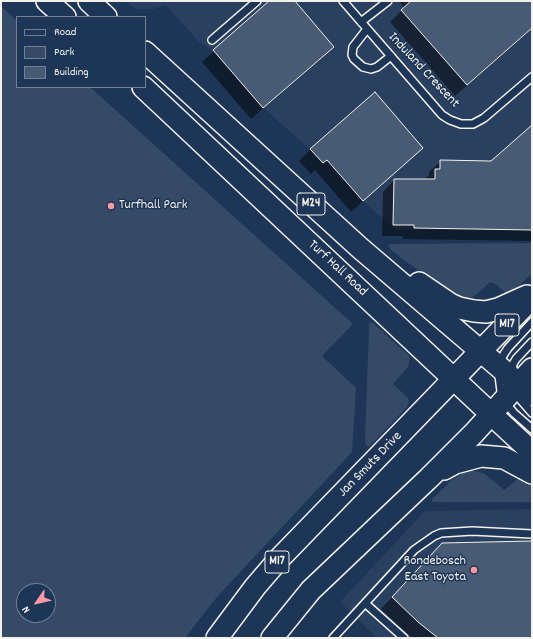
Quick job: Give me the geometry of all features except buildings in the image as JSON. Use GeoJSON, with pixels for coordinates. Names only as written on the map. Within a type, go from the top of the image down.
{"type":"FeatureCollection","features":[{"type":"Feature","properties":{"kind":"main road"},"geometry":{"type":"LineString","coordinates":[[47,1],[64,16]]}},
{"type":"Feature","properties":{"kind":"main road"},"geometry":{"type":"LineString","coordinates":[[89,1],[105,16]]}},
{"type":"Feature","properties":{"kind":"main road","name":"M24"},"geometry":{"type":"LineString","coordinates":[[146,53],[360,248],[516,383]]}},
{"type":"Feature","properties":{"kind":"main road","name":"Turf Hall Road"},"geometry":{"type":"LineString","coordinates":[[144,88],[532,452]]}},
{"type":"Feature","properties":{"kind":"main road"},"geometry":{"type":"LineString","coordinates":[[360,248],[393,266],[445,301],[463,310],[480,312],[494,310],[509,305],[532,293]]}},
{"type":"Feature","properties":{"kind":"main road","name":"Jan Smuts Drive"},"geometry":{"type":"LineString","coordinates":[[218,638],[242,603],[279,559],[532,298]]}},
{"type":"Feature","properties":{"kind":"main road"},"geometry":{"type":"LineString","coordinates":[[272,638],[311,590],[474,433],[516,383]]}},
{"type":"Feature","properties":{"kind":"main road"},"geometry":{"type":"LineString","coordinates":[[429,478],[455,463],[481,456],[504,458],[532,473]]}},
{"type":"Feature","properties":{"kind":"lane"},"geometry":{"type":"LineString","coordinates":[[212,40],[257,1]]}},
{"type":"Feature","properties":{"kind":"lane","name":"Induland Crescent"},"geometry":{"type":"LineString","coordinates":[[343,1],[442,115],[450,120],[461,124],[473,124],[484,118],[532,76]]}},
{"type":"Feature","properties":{"kind":"lane"},"geometry":{"type":"LineString","coordinates":[[362,22],[388,1]]}},
{"type":"Feature","properties":{"kind":"lane"},"geometry":{"type":"LineString","coordinates":[[367,29],[353,47],[352,55],[358,63],[363,67],[371,69],[377,67],[391,56]]}},
{"type":"Feature","properties":{"kind":"lane"},"geometry":{"type":"LineString","coordinates":[[532,322],[504,354],[516,383],[514,413],[532,429]]}},
{"type":"Feature","properties":{"kind":"lane"},"geometry":{"type":"LineString","coordinates":[[532,342],[516,358],[512,369],[518,398],[532,413]]}},
{"type":"Feature","properties":{"kind":"lane"},"geometry":{"type":"LineString","coordinates":[[333,638],[366,604],[414,550],[434,536],[441,533],[472,531],[532,534]]}},
{"type":"Feature","properties":{"kind":"lane"},"geometry":{"type":"LineString","coordinates":[[366,604],[404,638]]}},
{"type":"Feature","properties":{"kind":"shaded area"},"geometry":{"type":"Polygon","coordinates":[[[127,1],[532,1],[532,230],[396,230],[362,200],[327,160],[323,163],[310,149],[263,108],[213,50],[199,42],[166,5],[154,9],[135,9],[127,1]]]}},
{"type":"Feature","properties":{"kind":"shaded area"},"geometry":{"type":"Polygon","coordinates":[[[532,509],[532,638],[377,638],[340,602],[425,511],[532,509]]]}},
{"type":"Feature","properties":{"kind":"green space","name":"Turfhall Park"},"geometry":{"type":"Polygon","coordinates":[[[1,6],[16,20],[16,88],[91,88],[353,324],[322,356],[356,388],[352,452],[217,597],[185,638],[1,638],[1,6]]]}},
{"type":"Feature","properties":{"kind":"green space"},"geometry":{"type":"Polygon","coordinates":[[[532,243],[532,273],[516,289],[506,294],[497,285],[490,282],[476,295],[468,299],[464,299],[453,294],[401,258],[388,247],[390,244],[532,243]]]}},
{"type":"Feature","properties":{"kind":"green space"},"geometry":{"type":"Polygon","coordinates":[[[372,322],[410,358],[408,367],[393,384],[408,398],[409,401],[407,407],[368,447],[365,443],[369,323],[372,322]]]}},
{"type":"Feature","properties":{"kind":"green space"},"geometry":{"type":"Polygon","coordinates":[[[472,470],[485,474],[504,490],[518,479],[524,480],[532,486],[532,502],[432,502],[432,499],[452,480],[464,472],[472,470]]]}},
{"type":"Feature","properties":{"kind":"place","name":"Turfhall Park"},"geometry":{"type":"Point","coordinates":[111,206]}},
{"type":"Feature","properties":{"kind":"place","name":"Rondebosch East Toyota"},"geometry":{"type":"Point","coordinates":[474,570]}}]}
